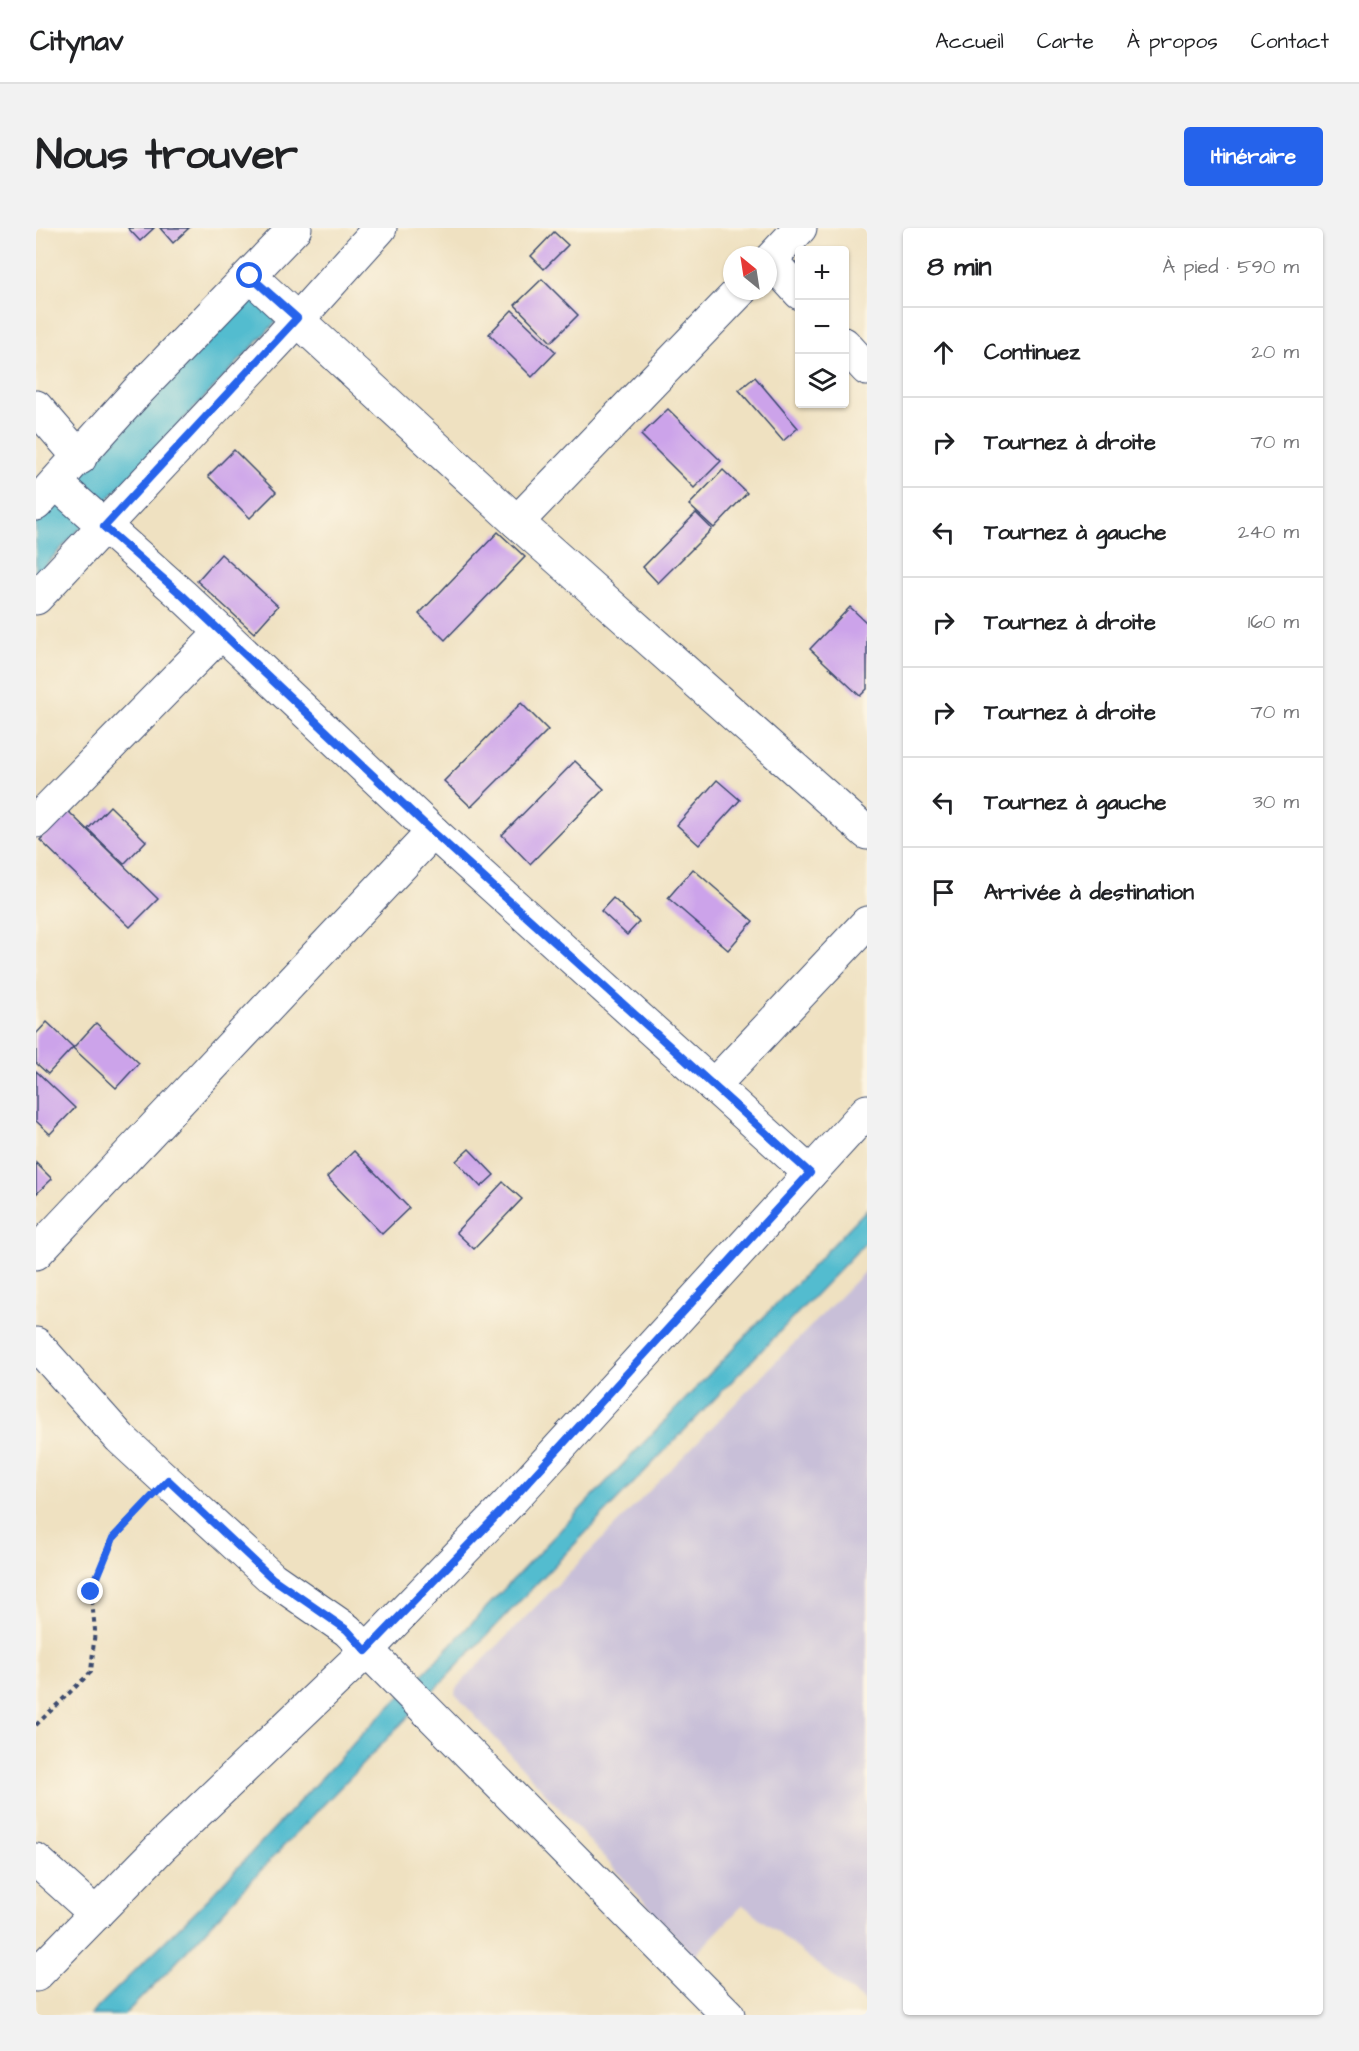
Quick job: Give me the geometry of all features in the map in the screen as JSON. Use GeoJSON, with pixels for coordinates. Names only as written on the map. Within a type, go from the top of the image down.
{"type":"FeatureCollection","features":[{"type":"Feature","properties":{"kind":"street"},"geometry":{"type":"LineString","coordinates":[[36,598],[99,523],[274,297],[295,228]]}},
{"type":"Feature","properties":{"kind":"street"},"geometry":{"type":"LineString","coordinates":[[380,228],[274,297],[136,393],[52,493],[99,523],[222,632],[433,832],[810,1173]]}},
{"type":"Feature","properties":{"kind":"street"},"geometry":{"type":"LineString","coordinates":[[777,252],[800,228]]}},
{"type":"Feature","properties":{"kind":"street"},"geometry":{"type":"LineString","coordinates":[[777,269],[795,288]]}},
{"type":"Feature","properties":{"kind":"street"},"geometry":{"type":"LineString","coordinates":[[274,297],[517,522],[867,833]]}},
{"type":"Feature","properties":{"kind":"street"},"geometry":{"type":"LineString","coordinates":[[517,522],[731,300]]}},
{"type":"Feature","properties":{"kind":"street"},"geometry":{"type":"LineString","coordinates":[[849,349],[867,369]]}},
{"type":"Feature","properties":{"kind":"street"},"geometry":{"type":"LineString","coordinates":[[36,407],[80,458]]}},
{"type":"Feature","properties":{"kind":"street"},"geometry":{"type":"LineString","coordinates":[[36,821],[222,632]]}},
{"type":"Feature","properties":{"kind":"street"},"geometry":{"type":"LineString","coordinates":[[36,1253],[433,832]]}},
{"type":"Feature","properties":{"kind":"street"},"geometry":{"type":"LineString","coordinates":[[713,1086],[867,923]]}},
{"type":"Feature","properties":{"kind":"street"},"geometry":{"type":"LineString","coordinates":[[36,1975],[222,1787],[366,1651],[508,1504],[867,1111]]}},
{"type":"Feature","properties":{"kind":"street"},"geometry":{"type":"LineString","coordinates":[[36,1344],[120,1438],[272,1578],[347,1630],[728,2015]]}},
{"type":"Feature","properties":{"kind":"street"},"geometry":{"type":"LineString","coordinates":[[36,1860],[96,1914]]}},
{"type":"Feature","properties":{"kind":"path"},"geometry":{"type":"LineString","coordinates":[[36,1725],[91,1672],[95,1629],[91,1592],[113,1538],[168,1480]]}},
{"type":"Feature","properties":{"kind":"shaded area"},"geometry":{"type":"Polygon","coordinates":[[[867,1269],[867,2004],[743,1905],[694,1956],[455,1694],[456,1688],[867,1269]]]}},
{"type":"Feature","properties":{"kind":"water"},"geometry":{"type":"Polygon","coordinates":[[[249,300],[270,300],[275,323],[36,575],[36,522],[249,300]]]}},
{"type":"Feature","properties":{"kind":"water"},"geometry":{"type":"Polygon","coordinates":[[[867,1209],[867,1241],[272,1858],[171,1968],[124,2015],[90,2015],[209,1898],[368,1728],[420,1677],[867,1209]]]}},
{"type":"Feature","properties":{"kind":"building"},"geometry":{"type":"Polygon","coordinates":[[[128,228],[154,228],[140,241],[128,228]]]}},
{"type":"Feature","properties":{"kind":"building"},"geometry":{"type":"Polygon","coordinates":[[[160,228],[189,228],[173,243],[160,228]]]}},
{"type":"Feature","properties":{"kind":"building"},"geometry":{"type":"Polygon","coordinates":[[[554,232],[568,245],[544,269],[531,256],[554,232]]]}},
{"type":"Feature","properties":{"kind":"building"},"geometry":{"type":"Polygon","coordinates":[[[542,279],[578,315],[551,342],[515,305],[542,279]]]}},
{"type":"Feature","properties":{"kind":"building"},"geometry":{"type":"Polygon","coordinates":[[[512,310],[556,352],[532,377],[489,334],[512,310]]]}},
{"type":"Feature","properties":{"kind":"building"},"geometry":{"type":"Polygon","coordinates":[[[755,377],[798,428],[783,441],[739,390],[755,377]]]}},
{"type":"Feature","properties":{"kind":"building"},"geometry":{"type":"Polygon","coordinates":[[[668,409],[721,461],[694,488],[641,435],[668,409]]]}},
{"type":"Feature","properties":{"kind":"building"},"geometry":{"type":"Polygon","coordinates":[[[234,450],[276,492],[250,518],[208,476],[234,450]]]}},
{"type":"Feature","properties":{"kind":"building"},"geometry":{"type":"Polygon","coordinates":[[[723,470],[747,493],[714,528],[689,505],[723,470]]]}},
{"type":"Feature","properties":{"kind":"building"},"geometry":{"type":"Polygon","coordinates":[[[696,513],[712,529],[658,583],[643,567],[696,513]]]}},
{"type":"Feature","properties":{"kind":"building"},"geometry":{"type":"Polygon","coordinates":[[[498,532],[525,557],[445,640],[419,614],[498,532]]]}},
{"type":"Feature","properties":{"kind":"building"},"geometry":{"type":"Polygon","coordinates":[[[221,554],[278,606],[254,633],[197,581],[221,554]]]}},
{"type":"Feature","properties":{"kind":"building"},"geometry":{"type":"Polygon","coordinates":[[[850,607],[867,623],[867,689],[860,696],[810,649],[850,607]]]}},
{"type":"Feature","properties":{"kind":"building"},"geometry":{"type":"Polygon","coordinates":[[[521,703],[548,730],[471,807],[444,781],[521,703]]]}},
{"type":"Feature","properties":{"kind":"building"},"geometry":{"type":"Polygon","coordinates":[[[575,761],[604,789],[530,864],[502,835],[575,761]]]}},
{"type":"Feature","properties":{"kind":"building"},"geometry":{"type":"Polygon","coordinates":[[[717,780],[740,800],[699,845],[677,825],[717,780]]]}},
{"type":"Feature","properties":{"kind":"building"},"geometry":{"type":"Polygon","coordinates":[[[110,806],[146,841],[124,864],[88,829],[110,806]]]}},
{"type":"Feature","properties":{"kind":"building"},"geometry":{"type":"Polygon","coordinates":[[[68,811],[158,899],[130,927],[40,840],[68,811]]]}},
{"type":"Feature","properties":{"kind":"building"},"geometry":{"type":"Polygon","coordinates":[[[693,869],[753,921],[728,950],[668,898],[693,869]]]}},
{"type":"Feature","properties":{"kind":"building"},"geometry":{"type":"Polygon","coordinates":[[[613,898],[639,922],[627,935],[601,911],[613,898]]]}},
{"type":"Feature","properties":{"kind":"building"},"geometry":{"type":"Polygon","coordinates":[[[47,1022],[73,1047],[48,1074],[36,1063],[36,1034],[47,1022]]]}},
{"type":"Feature","properties":{"kind":"building"},"geometry":{"type":"Polygon","coordinates":[[[96,1023],[139,1063],[116,1088],[73,1048],[96,1023]]]}},
{"type":"Feature","properties":{"kind":"building"},"geometry":{"type":"Polygon","coordinates":[[[36,1071],[75,1108],[50,1134],[36,1121],[36,1071]]]}},
{"type":"Feature","properties":{"kind":"building"},"geometry":{"type":"Polygon","coordinates":[[[469,1149],[494,1175],[481,1187],[456,1161],[469,1149]]]}},
{"type":"Feature","properties":{"kind":"building"},"geometry":{"type":"Polygon","coordinates":[[[354,1151],[409,1208],[382,1234],[327,1177],[354,1151]]]}},
{"type":"Feature","properties":{"kind":"building"},"geometry":{"type":"Polygon","coordinates":[[[36,1163],[52,1179],[36,1194],[36,1163]]]}},
{"type":"Feature","properties":{"kind":"building"},"geometry":{"type":"Polygon","coordinates":[[[503,1182],[522,1199],[474,1249],[456,1232],[503,1182]]]}},
{"type":"Feature","properties":{"kind":"route"},"geometry":{"type":"LineString","coordinates":[[91,1592],[113,1538],[168,1480],[272,1578],[347,1630],[366,1651],[508,1504],[810,1173],[433,832],[291,696],[182,595],[104,527],[281,338],[297,318],[250,276]]}}]}
